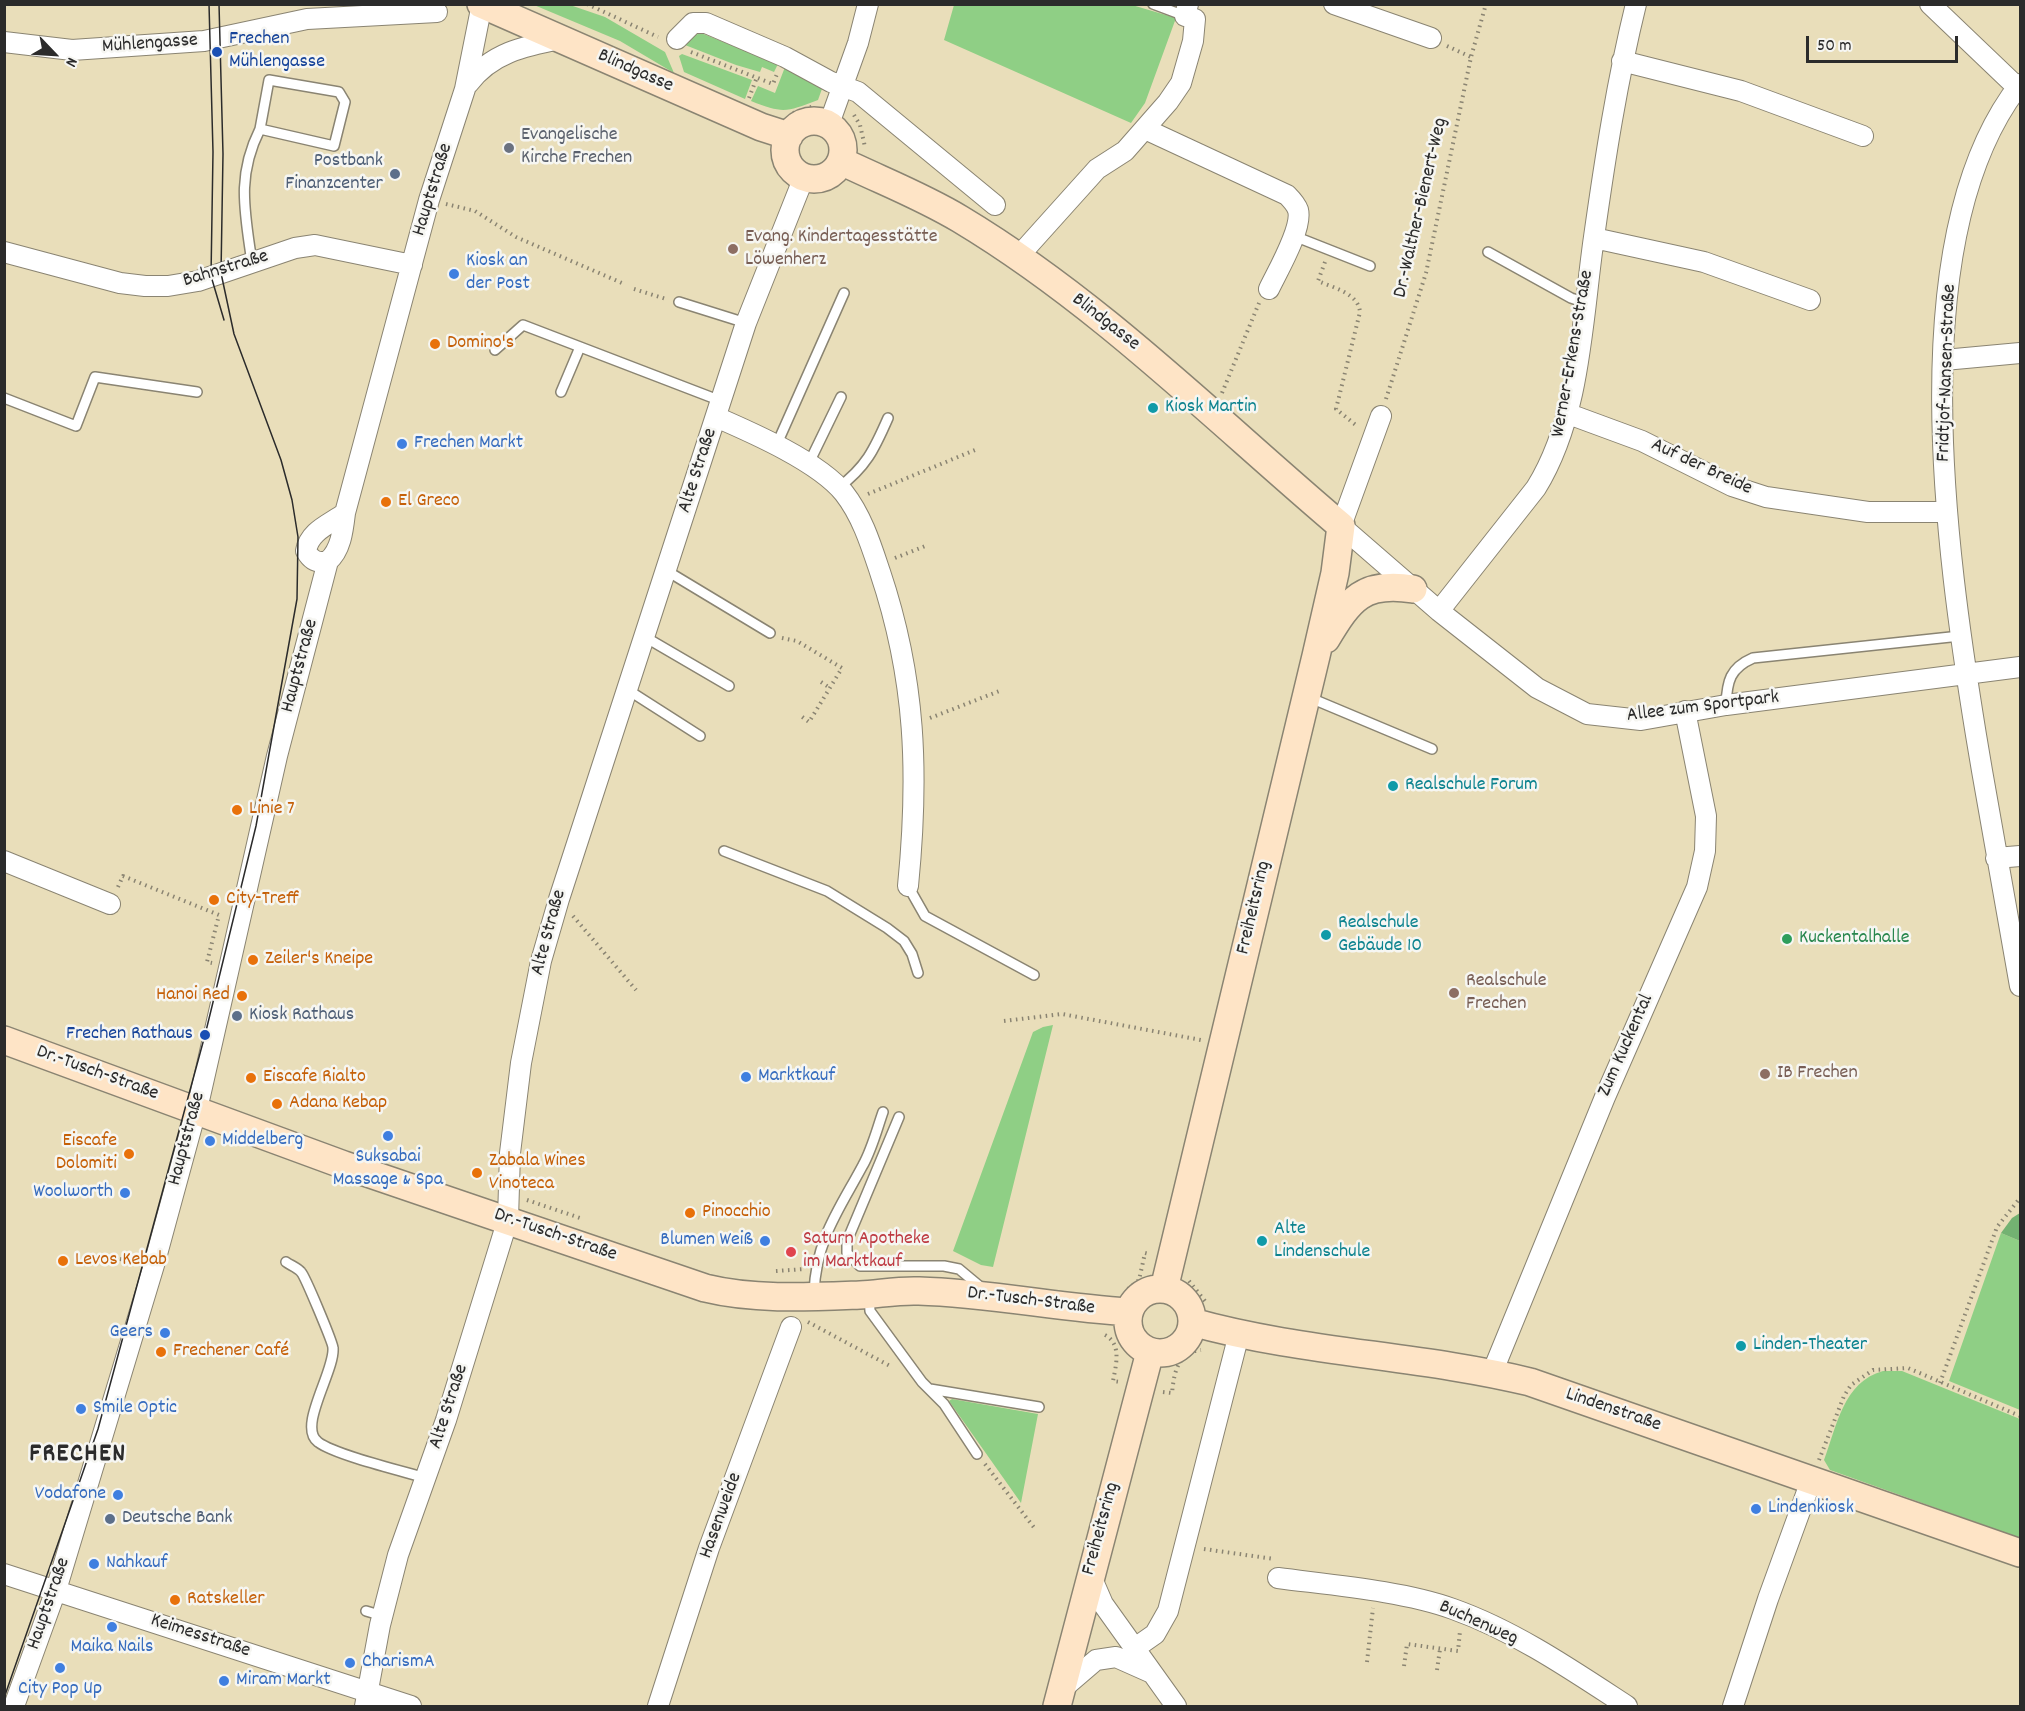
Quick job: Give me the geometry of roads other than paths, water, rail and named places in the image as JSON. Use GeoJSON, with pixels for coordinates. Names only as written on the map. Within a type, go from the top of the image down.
{"type":"FeatureCollection","features":[{"type":"Feature","properties":{"kind":"main road","name":"Blindgasse"},"geometry":{"type":"LineString","coordinates":[[482,5],[761,127],[789,125]]}},
{"type":"Feature","properties":{"kind":"main road"},"geometry":{"type":"LineString","coordinates":[[820,121],[829,124],[843,144],[841,161],[826,176],[804,177],[795,172],[786,155],[789,125],[820,121]]}},
{"type":"Feature","properties":{"kind":"main road","name":"Blindgasse"},"geometry":{"type":"LineString","coordinates":[[841,161],[959,218],[1118,330],[1212,416],[1341,526]]}},
{"type":"Feature","properties":{"kind":"main road","name":"Freiheitsring"},"geometry":{"type":"LineString","coordinates":[[1164,1289],[1316,656],[1335,573],[1341,526]]}},
{"type":"Feature","properties":{"kind":"main road"},"geometry":{"type":"LineString","coordinates":[[1316,656],[1355,597],[1366,590],[1381,586],[1413,589]]}},
{"type":"Feature","properties":{"kind":"main road","name":"Dr.-Tusch-Straße"},"geometry":{"type":"LineString","coordinates":[[4,1040],[344,1165],[705,1288],[729,1294],[814,1307],[869,1294],[916,1291],[988,1295],[1129,1312]]}},
{"type":"Feature","properties":{"kind":"main road"},"geometry":{"type":"LineString","coordinates":[[1164,1289],[1181,1297],[1191,1312],[1190,1332],[1178,1347],[1170,1352],[1150,1352],[1134,1341],[1129,1332],[1129,1312],[1142,1294],[1164,1289]]}},
{"type":"Feature","properties":{"kind":"main road","name":"Lindenstraße"},"geometry":{"type":"LineString","coordinates":[[1192,1322],[1239,1334],[1492,1373],[1530,1382],[1812,1478],[2020,1553]]}},
{"type":"Feature","properties":{"kind":"main road","name":"Freiheitsring"},"geometry":{"type":"LineString","coordinates":[[1059,1698],[1150,1352]]}},
{"type":"Feature","properties":{"kind":"street"},"geometry":{"type":"LineString","coordinates":[[829,124],[837,84],[868,4]]}},
{"type":"Feature","properties":{"kind":"street"},"geometry":{"type":"LineString","coordinates":[[1334,4],[1431,38]]}},
{"type":"Feature","properties":{"kind":"street","name":"Werner-Erkens-Straße"},"geometry":{"type":"LineString","coordinates":[[1439,611],[1536,488],[1550,466],[1566,413],[1586,303],[1622,61],[1636,4]]}},
{"type":"Feature","properties":{"kind":"street"},"geometry":{"type":"LineString","coordinates":[[1930,4],[2019,86]]}},
{"type":"Feature","properties":{"kind":"street","name":"Hauptstraße"},"geometry":{"type":"LineString","coordinates":[[14,1707],[56,1590],[154,1265],[196,1109],[277,756],[328,561],[338,549],[345,513],[429,200],[465,88],[482,5]]}},
{"type":"Feature","properties":{"kind":"street"},"geometry":{"type":"LineString","coordinates":[[1017,258],[1097,169],[1125,151],[1181,83],[1193,41],[1196,19],[1187,10]]}},
{"type":"Feature","properties":{"kind":"street","name":"Mühlengasse"},"geometry":{"type":"LineString","coordinates":[[4,42],[72,50],[204,41],[307,19],[437,12]]}},
{"type":"Feature","properties":{"kind":"street"},"geometry":{"type":"LineString","coordinates":[[680,44],[693,23],[705,23],[785,57],[837,84],[858,92],[995,205]]}},
{"type":"Feature","properties":{"kind":"street"},"geometry":{"type":"LineString","coordinates":[[465,88],[479,70],[503,54],[561,39]]}},
{"type":"Feature","properties":{"kind":"street"},"geometry":{"type":"LineString","coordinates":[[1622,61],[1741,91],[1863,136]]}},
{"type":"Feature","properties":{"kind":"street","name":"Fridtjof-Nansen-Straße"},"geometry":{"type":"LineString","coordinates":[[2019,86],[1992,129],[1971,182],[1956,238],[1946,304],[1943,440],[1947,512],[1960,636],[1996,858],[2020,986]]}},
{"type":"Feature","properties":{"kind":"street"},"geometry":{"type":"LineString","coordinates":[[1145,129],[1287,195],[1299,212],[1294,236],[1269,289]]}},
{"type":"Feature","properties":{"kind":"street","name":"Alte Straße"},"geometry":{"type":"LineString","coordinates":[[366,1699],[374,1613],[426,1478],[508,1219],[510,1153],[530,1013],[559,899],[746,323],[804,177]]}},
{"type":"Feature","properties":{"kind":"street"},"geometry":{"type":"LineString","coordinates":[[1594,238],[1704,262],[1810,300]]}},
{"type":"Feature","properties":{"kind":"street","name":"Bahnstraße"},"geometry":{"type":"LineString","coordinates":[[4,252],[120,283],[145,286],[168,286],[198,281],[296,248],[315,245],[412,265]]}},
{"type":"Feature","properties":{"kind":"street"},"geometry":{"type":"LineString","coordinates":[[1944,360],[2020,353]]}},
{"type":"Feature","properties":{"kind":"street"},"geometry":{"type":"LineString","coordinates":[[718,409],[808,465],[844,495],[860,521],[878,565],[900,646],[912,724],[916,775],[908,886]]}},
{"type":"Feature","properties":{"kind":"street","name":"Auf der Breide"},"geometry":{"type":"LineString","coordinates":[[1566,413],[1642,441],[1732,486],[1766,496],[1868,512],[1947,512]]}},
{"type":"Feature","properties":{"kind":"street"},"geometry":{"type":"LineString","coordinates":[[1341,526],[1381,416]]}},
{"type":"Feature","properties":{"kind":"street"},"geometry":{"type":"LineString","coordinates":[[328,561],[322,563],[312,560],[306,550],[307,544],[315,532],[345,513]]}},
{"type":"Feature","properties":{"kind":"street","name":"Allee zum Sportpark"},"geometry":{"type":"LineString","coordinates":[[1341,526],[1439,611],[1538,688],[1587,714],[1641,720],[1725,705],[2020,667]]}},
{"type":"Feature","properties":{"kind":"street","name":"Zum Kuckental"},"geometry":{"type":"LineString","coordinates":[[1492,1373],[1605,1097],[1697,887],[1705,851],[1706,816],[1685,711]]}},
{"type":"Feature","properties":{"kind":"street"},"geometry":{"type":"LineString","coordinates":[[1996,858],[2020,856]]}},
{"type":"Feature","properties":{"kind":"street"},"geometry":{"type":"LineString","coordinates":[[4,861],[110,904]]}},
{"type":"Feature","properties":{"kind":"street","name":"Hasenweide"},"geometry":{"type":"LineString","coordinates":[[658,1707],[709,1548],[798,1323]]}},
{"type":"Feature","properties":{"kind":"street"},"geometry":{"type":"LineString","coordinates":[[1135,1648],[1155,1634],[1168,1611],[1187,1547],[1239,1334]]}},
{"type":"Feature","properties":{"kind":"street"},"geometry":{"type":"LineString","coordinates":[[1733,1707],[1768,1599],[1812,1478]]}},
{"type":"Feature","properties":{"kind":"street","name":"Keimesstraße"},"geometry":{"type":"LineString","coordinates":[[4,1574],[56,1590],[366,1699],[411,1707]]}},
{"type":"Feature","properties":{"kind":"street"},"geometry":{"type":"LineString","coordinates":[[1090,1574],[1103,1604],[1176,1707]]}},
{"type":"Feature","properties":{"kind":"street","name":"Buchenweg"},"geometry":{"type":"LineString","coordinates":[[1278,1578],[1375,1592],[1451,1608],[1564,1666],[1627,1707]]}},
{"type":"Feature","properties":{"kind":"street"},"geometry":{"type":"LineString","coordinates":[[1059,1698],[1096,1660],[1116,1657],[1152,1673]]}},
{"type":"Feature","properties":{"kind":"lane"},"geometry":{"type":"LineString","coordinates":[[1153,4],[1187,10]]}},
{"type":"Feature","properties":{"kind":"lane"},"geometry":{"type":"LineString","coordinates":[[252,262],[243,195],[250,149],[260,129],[269,80],[339,92],[345,102],[334,146],[260,129]]}},
{"type":"Feature","properties":{"kind":"lane"},"geometry":{"type":"LineString","coordinates":[[1294,236],[1370,266]]}},
{"type":"Feature","properties":{"kind":"lane"},"geometry":{"type":"LineString","coordinates":[[1488,252],[1571,298],[1586,303]]}},
{"type":"Feature","properties":{"kind":"lane"},"geometry":{"type":"LineString","coordinates":[[776,446],[844,293]]}},
{"type":"Feature","properties":{"kind":"lane"},"geometry":{"type":"LineString","coordinates":[[678,302],[746,323]]}},
{"type":"Feature","properties":{"kind":"lane"},"geometry":{"type":"LineString","coordinates":[[495,350],[523,325],[580,347],[718,409]]}},
{"type":"Feature","properties":{"kind":"lane"},"geometry":{"type":"LineString","coordinates":[[561,392],[580,347]]}},
{"type":"Feature","properties":{"kind":"lane"},"geometry":{"type":"LineString","coordinates":[[4,398],[76,426],[95,377],[197,392]]}},
{"type":"Feature","properties":{"kind":"lane"},"geometry":{"type":"LineString","coordinates":[[808,465],[841,397]]}},
{"type":"Feature","properties":{"kind":"lane"},"geometry":{"type":"LineString","coordinates":[[844,495],[874,451],[888,418]]}},
{"type":"Feature","properties":{"kind":"lane"},"geometry":{"type":"LineString","coordinates":[[667,571],[773,634]]}},
{"type":"Feature","properties":{"kind":"lane"},"geometry":{"type":"LineString","coordinates":[[1725,705],[1726,685],[1738,664],[1753,658],[1960,636]]}},
{"type":"Feature","properties":{"kind":"lane"},"geometry":{"type":"LineString","coordinates":[[645,637],[729,686]]}},
{"type":"Feature","properties":{"kind":"lane"},"geometry":{"type":"LineString","coordinates":[[628,690],[700,735]]}},
{"type":"Feature","properties":{"kind":"lane"},"geometry":{"type":"LineString","coordinates":[[1306,696],[1432,749]]}},
{"type":"Feature","properties":{"kind":"lane"},"geometry":{"type":"LineString","coordinates":[[724,851],[827,891],[887,928],[904,942],[912,954],[918,973]]}},
{"type":"Feature","properties":{"kind":"lane"},"geometry":{"type":"LineString","coordinates":[[908,886],[925,916],[1034,975]]}},
{"type":"Feature","properties":{"kind":"lane"},"geometry":{"type":"LineString","coordinates":[[814,1307],[817,1257],[840,1203],[864,1163],[884,1112]]}},
{"type":"Feature","properties":{"kind":"lane"},"geometry":{"type":"LineString","coordinates":[[899,1118],[847,1241],[847,1253],[860,1266],[944,1266],[959,1269],[970,1276],[988,1295]]}},
{"type":"Feature","properties":{"kind":"lane"},"geometry":{"type":"LineString","coordinates":[[286,1262],[301,1271],[333,1348],[323,1389],[310,1423],[311,1434],[317,1442],[342,1452],[426,1478]]}},
{"type":"Feature","properties":{"kind":"lane"},"geometry":{"type":"LineString","coordinates":[[869,1294],[870,1311],[922,1382],[944,1404],[977,1454]]}},
{"type":"Feature","properties":{"kind":"lane"},"geometry":{"type":"LineString","coordinates":[[930,1389],[1039,1407]]}},
{"type":"Feature","properties":{"kind":"tram line"},"geometry":{"type":"LineString","coordinates":[[209,4],[213,152],[211,276],[224,320]]}},
{"type":"Feature","properties":{"kind":"tram line"},"geometry":{"type":"LineString","coordinates":[[4,1698],[98,1429],[205,1035],[256,826],[297,599],[298,537],[292,500],[281,460],[234,334],[221,273],[223,154],[219,4]]}},
{"type":"Feature","properties":{"kind":"place","name":"Frechen Mühlengasse"},"geometry":{"type":"Point","coordinates":[217,52]}},
{"type":"Feature","properties":{"kind":"place","name":"Evangelische Kirche Frechen"},"geometry":{"type":"Point","coordinates":[509,148]}},
{"type":"Feature","properties":{"kind":"place","name":"Postbank Finanzcenter"},"geometry":{"type":"Point","coordinates":[395,174]}},
{"type":"Feature","properties":{"kind":"place","name":"Evang. Kindertagesstätte Löwenherz"},"geometry":{"type":"Point","coordinates":[733,249]}},
{"type":"Feature","properties":{"kind":"place","name":"Kiosk an der Post"},"geometry":{"type":"Point","coordinates":[454,274]}},
{"type":"Feature","properties":{"kind":"place","name":"Domino's"},"geometry":{"type":"Point","coordinates":[435,344]}},
{"type":"Feature","properties":{"kind":"place","name":"Kiosk Martin"},"geometry":{"type":"Point","coordinates":[1153,408]}},
{"type":"Feature","properties":{"kind":"place","name":"Frechen Markt"},"geometry":{"type":"Point","coordinates":[402,444]}},
{"type":"Feature","properties":{"kind":"place","name":"El Greco"},"geometry":{"type":"Point","coordinates":[386,502]}},
{"type":"Feature","properties":{"kind":"place","name":"Realschule Forum"},"geometry":{"type":"Point","coordinates":[1393,786]}},
{"type":"Feature","properties":{"kind":"place","name":"Linie 7"},"geometry":{"type":"Point","coordinates":[237,810]}},
{"type":"Feature","properties":{"kind":"place","name":"City-Treff"},"geometry":{"type":"Point","coordinates":[214,900]}},
{"type":"Feature","properties":{"kind":"place","name":"Realschule Gebäude 10"},"geometry":{"type":"Point","coordinates":[1326,935]}},
{"type":"Feature","properties":{"kind":"place","name":"Kuckentalhalle"},"geometry":{"type":"Point","coordinates":[1787,939]}},
{"type":"Feature","properties":{"kind":"place","name":"Zeiler's Kneipe"},"geometry":{"type":"Point","coordinates":[253,960]}},
{"type":"Feature","properties":{"kind":"place","name":"Realschule Frechen"},"geometry":{"type":"Point","coordinates":[1454,993]}},
{"type":"Feature","properties":{"kind":"place","name":"Hanoi Red"},"geometry":{"type":"Point","coordinates":[242,996]}},
{"type":"Feature","properties":{"kind":"place","name":"Kiosk Rathaus"},"geometry":{"type":"Point","coordinates":[237,1016]}},
{"type":"Feature","properties":{"kind":"place","name":"Frechen Rathaus"},"geometry":{"type":"Point","coordinates":[205,1035]}},
{"type":"Feature","properties":{"kind":"place","name":"IB Frechen"},"geometry":{"type":"Point","coordinates":[1765,1074]}},
{"type":"Feature","properties":{"kind":"place","name":"Marktkauf"},"geometry":{"type":"Point","coordinates":[746,1077]}},
{"type":"Feature","properties":{"kind":"place","name":"Eiscafe Rialto"},"geometry":{"type":"Point","coordinates":[251,1078]}},
{"type":"Feature","properties":{"kind":"place","name":"Adana Kebap"},"geometry":{"type":"Point","coordinates":[277,1104]}},
{"type":"Feature","properties":{"kind":"place","name":"Suksabai Massage & Spa"},"geometry":{"type":"Point","coordinates":[388,1136]}},
{"type":"Feature","properties":{"kind":"place","name":"Middelberg"},"geometry":{"type":"Point","coordinates":[210,1141]}},
{"type":"Feature","properties":{"kind":"place","name":"Eiscafe Dolomiti"},"geometry":{"type":"Point","coordinates":[129,1154]}},
{"type":"Feature","properties":{"kind":"place","name":"Zabala Wines Vinoteca"},"geometry":{"type":"Point","coordinates":[477,1173]}},
{"type":"Feature","properties":{"kind":"place","name":"Woolworth"},"geometry":{"type":"Point","coordinates":[125,1193]}},
{"type":"Feature","properties":{"kind":"place","name":"Pinocchio"},"geometry":{"type":"Point","coordinates":[690,1213]}},
{"type":"Feature","properties":{"kind":"place","name":"Blumen Weiß"},"geometry":{"type":"Point","coordinates":[765,1241]}},
{"type":"Feature","properties":{"kind":"place","name":"Alte Lindenschule"},"geometry":{"type":"Point","coordinates":[1262,1241]}},
{"type":"Feature","properties":{"kind":"place","name":"Saturn Apotheke im Marktkauf"},"geometry":{"type":"Point","coordinates":[791,1252]}},
{"type":"Feature","properties":{"kind":"place","name":"Levos Kebab"},"geometry":{"type":"Point","coordinates":[63,1261]}},
{"type":"Feature","properties":{"kind":"place","name":"Geers"},"geometry":{"type":"Point","coordinates":[165,1333]}},
{"type":"Feature","properties":{"kind":"place","name":"Linden-Theater"},"geometry":{"type":"Point","coordinates":[1741,1346]}},
{"type":"Feature","properties":{"kind":"place","name":"Frechener Café"},"geometry":{"type":"Point","coordinates":[161,1352]}},
{"type":"Feature","properties":{"kind":"place","name":"Smile Optic"},"geometry":{"type":"Point","coordinates":[81,1409]}},
{"type":"Feature","properties":{"kind":"place","name":"Vodafone"},"geometry":{"type":"Point","coordinates":[118,1495]}},
{"type":"Feature","properties":{"kind":"place","name":"Lindenkiosk"},"geometry":{"type":"Point","coordinates":[1756,1509]}},
{"type":"Feature","properties":{"kind":"place","name":"Deutsche Bank"},"geometry":{"type":"Point","coordinates":[110,1519]}},
{"type":"Feature","properties":{"kind":"place","name":"Nahkauf"},"geometry":{"type":"Point","coordinates":[94,1564]}},
{"type":"Feature","properties":{"kind":"place","name":"Ratskeller"},"geometry":{"type":"Point","coordinates":[175,1600]}},
{"type":"Feature","properties":{"kind":"place","name":"Maika Nails"},"geometry":{"type":"Point","coordinates":[112,1627]}},
{"type":"Feature","properties":{"kind":"place","name":"CharismA"},"geometry":{"type":"Point","coordinates":[350,1663]}},
{"type":"Feature","properties":{"kind":"place","name":"City Pop Up"},"geometry":{"type":"Point","coordinates":[60,1668]}},
{"type":"Feature","properties":{"kind":"place","name":"Miram Markt"},"geometry":{"type":"Point","coordinates":[224,1681]}},
{"type":"Feature","properties":{"kind":"district","name":"FRECHEN"},"geometry":{"type":"Point","coordinates":[78,1456]}}]}
